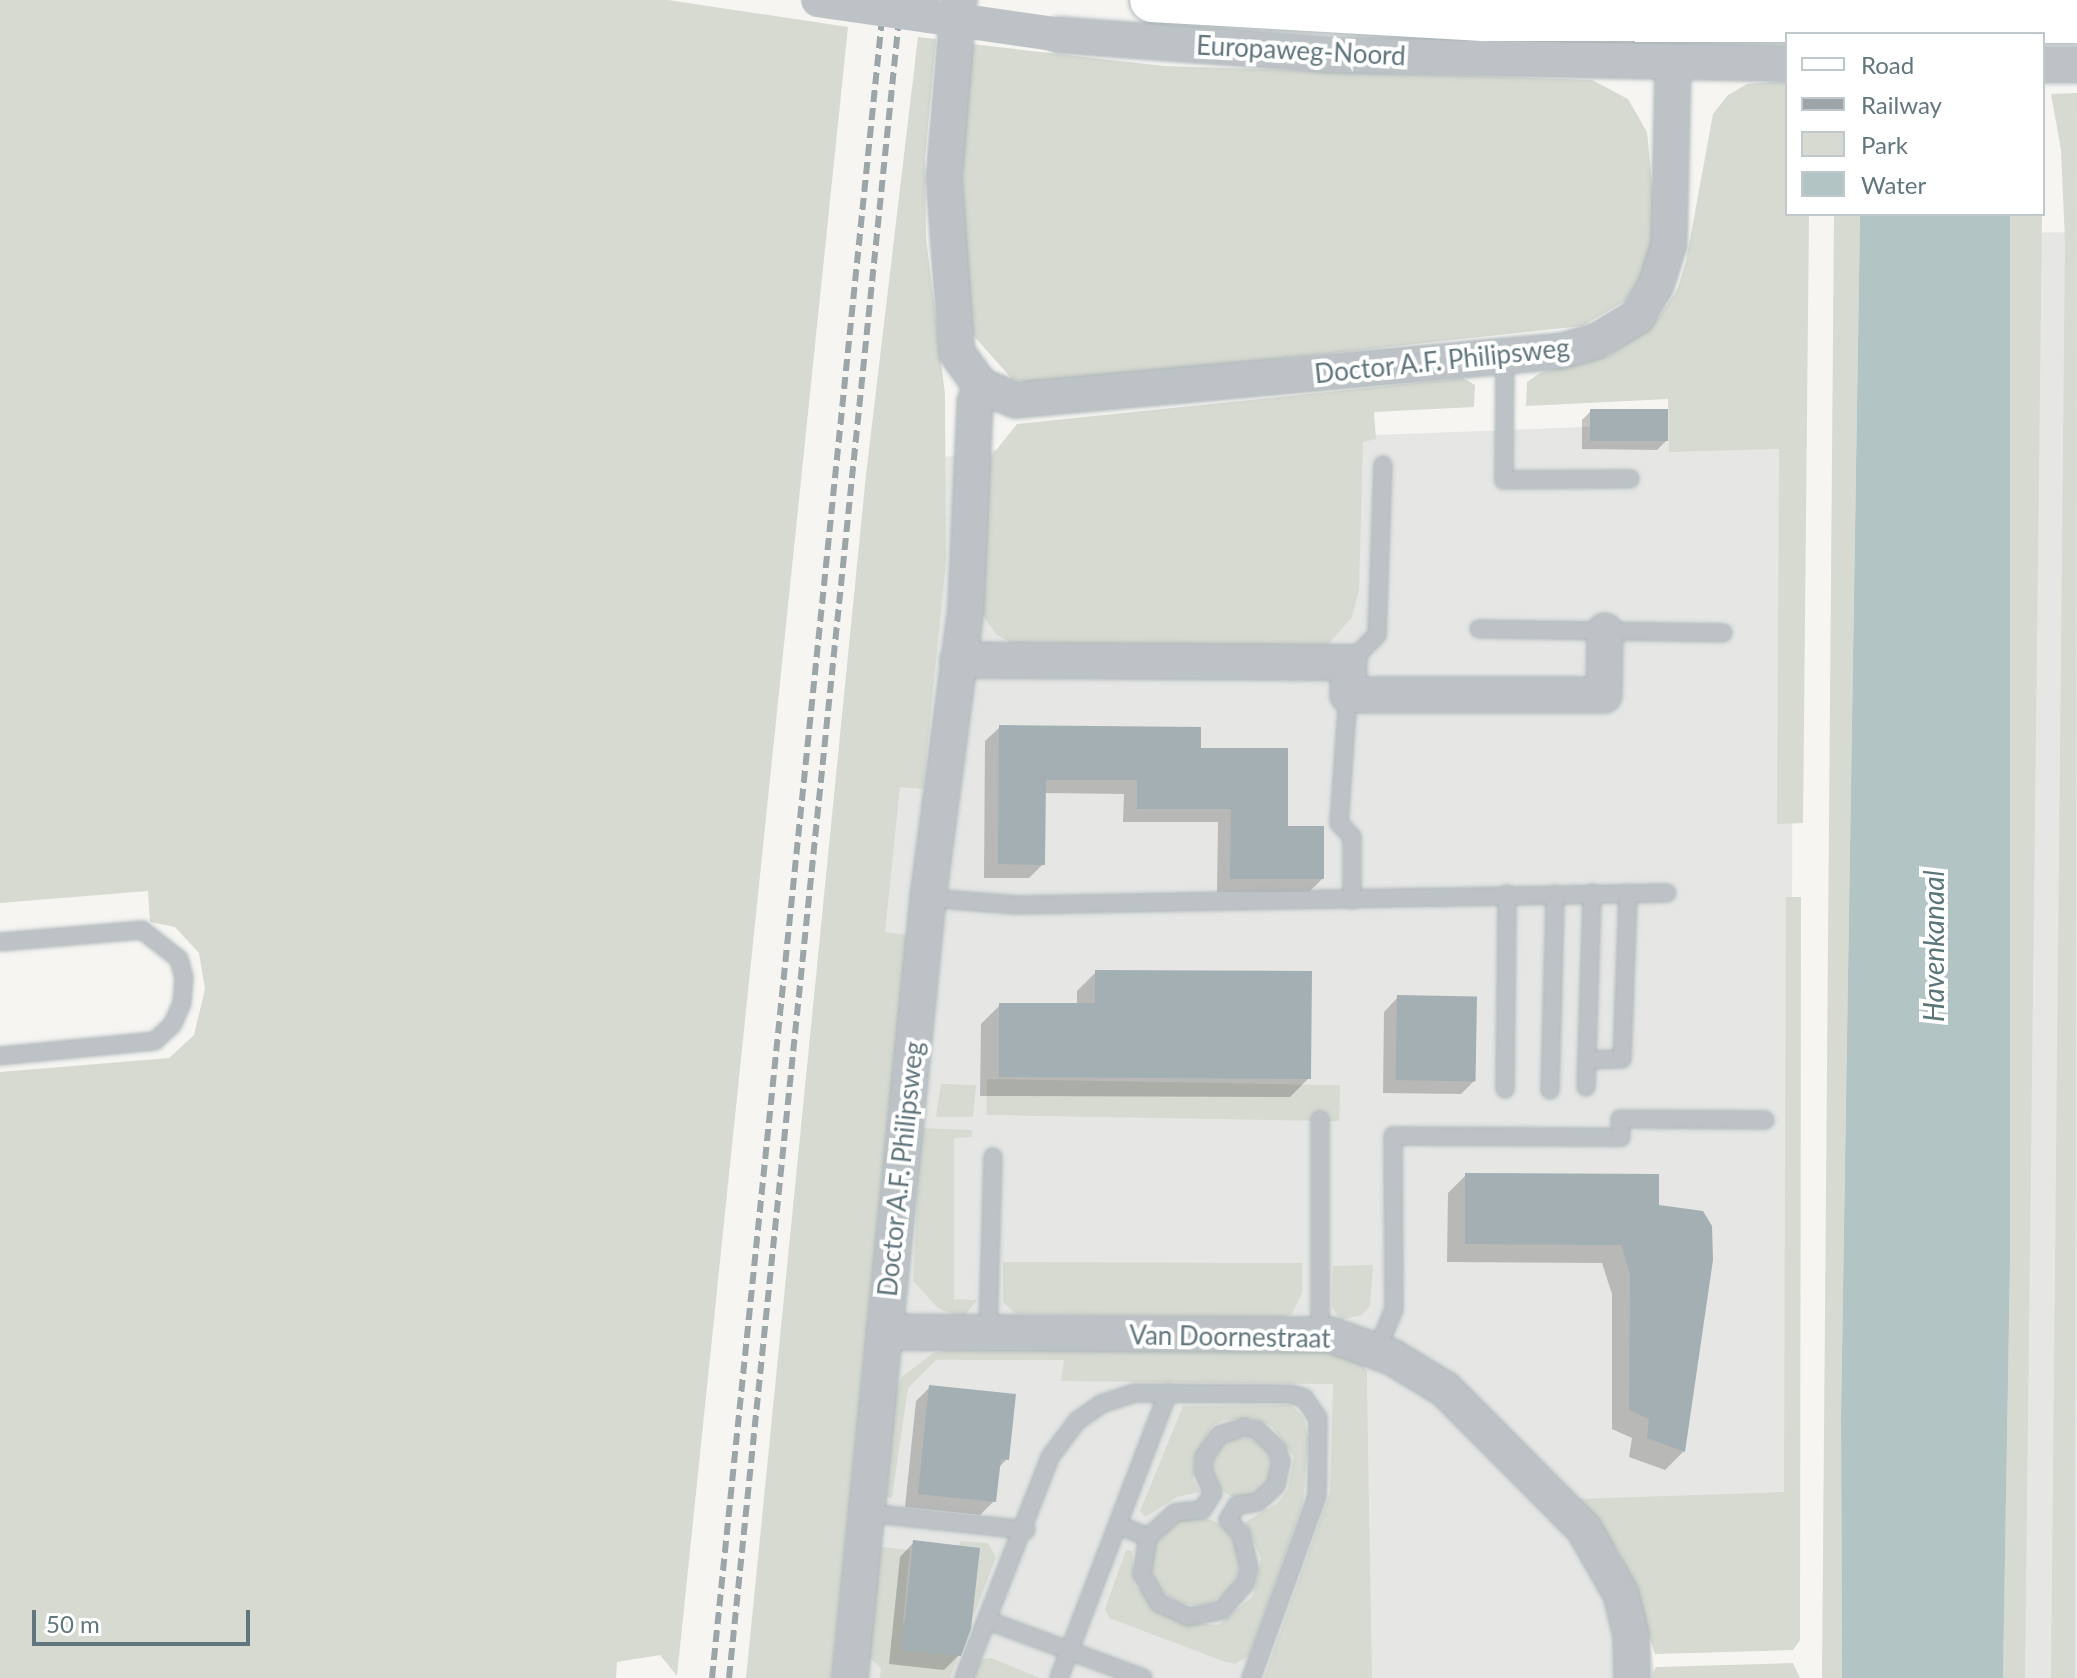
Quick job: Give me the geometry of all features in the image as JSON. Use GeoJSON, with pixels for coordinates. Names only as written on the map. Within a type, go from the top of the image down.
{"type":"FeatureCollection","features":[{"type":"Feature","properties":{"kind":"main road","name":"Europaweg-Noord"},"geometry":{"type":"LineString","coordinates":[[1152,0],[1482,19],[2075,21]]}},
{"type":"Feature","properties":{"kind":"main road"},"geometry":{"type":"LineString","coordinates":[[1622,0],[1674,19]]}},
{"type":"Feature","properties":{"kind":"street","name":"Europaweg-Noord"},"geometry":{"type":"LineString","coordinates":[[818,0],[1060,35],[1330,55],[1785,64]]}},
{"type":"Feature","properties":{"kind":"street"},"geometry":{"type":"LineString","coordinates":[[959,0],[944,178],[946,251],[957,353],[981,386]]}},
{"type":"Feature","properties":{"kind":"street","name":"Doctor A.F. Philipsweg"},"geometry":{"type":"LineString","coordinates":[[850,1678],[928,898],[966,610],[975,402],[981,386],[1016,400],[1041,399],[1505,357],[1597,341],[1637,317],[1656,285],[1669,244],[1673,63]]}},
{"type":"Feature","properties":{"kind":"street"},"geometry":{"type":"LineString","coordinates":[[958,660],[1604,695],[1605,631]]}},
{"type":"Feature","properties":{"kind":"street","name":"Van Doornestraat"},"geometry":{"type":"LineString","coordinates":[[884,1332],[1320,1335],[1377,1351],[1446,1390],[1584,1529],[1621,1594],[1631,1635],[1632,1678]]}},
{"type":"Feature","properties":{"kind":"lane"},"geometry":{"type":"LineString","coordinates":[[1505,357],[1504,480],[1630,479]]}},
{"type":"Feature","properties":{"kind":"lane"},"geometry":{"type":"LineString","coordinates":[[1352,900],[1352,837],[1339,823],[1348,679],[1377,635],[1383,465]]}},
{"type":"Feature","properties":{"kind":"lane"},"geometry":{"type":"LineString","coordinates":[[1479,629],[1723,633]]}},
{"type":"Feature","properties":{"kind":"lane"},"geometry":{"type":"LineString","coordinates":[[1586,1087],[1592,893]]}},
{"type":"Feature","properties":{"kind":"lane"},"geometry":{"type":"LineString","coordinates":[[1588,1060],[1622,1059],[1628,893]]}},
{"type":"Feature","properties":{"kind":"lane"},"geometry":{"type":"LineString","coordinates":[[928,898],[973,901],[1352,900],[1507,894],[1667,893]]}},
{"type":"Feature","properties":{"kind":"lane"},"geometry":{"type":"LineString","coordinates":[[1505,1089],[1507,894]]}},
{"type":"Feature","properties":{"kind":"lane"},"geometry":{"type":"LineString","coordinates":[[1550,1090],[1555,894]]}},
{"type":"Feature","properties":{"kind":"lane"},"geometry":{"type":"LineString","coordinates":[[0,942],[142,930],[179,959],[184,978],[177,1014],[155,1041],[0,1056]]}},
{"type":"Feature","properties":{"kind":"lane"},"geometry":{"type":"LineString","coordinates":[[1377,1351],[1394,1309],[1393,1136],[1621,1137],[1620,1119],[1765,1120]]}},
{"type":"Feature","properties":{"kind":"lane"},"geometry":{"type":"LineString","coordinates":[[1320,1120],[1320,1335]]}},
{"type":"Feature","properties":{"kind":"lane"},"geometry":{"type":"LineString","coordinates":[[988,1334],[993,1157]]}},
{"type":"Feature","properties":{"kind":"lane"},"geometry":{"type":"LineString","coordinates":[[1059,1678],[1168,1392]]}},
{"type":"Feature","properties":{"kind":"lane"},"geometry":{"type":"LineString","coordinates":[[964,1678],[1026,1530],[1050,1457],[1077,1421],[1117,1397],[1168,1392],[1290,1394],[1304,1398],[1318,1418],[1314,1512],[1251,1678]]}},
{"type":"Feature","properties":{"kind":"lane"},"geometry":{"type":"LineString","coordinates":[[1232,1512],[1202,1510],[1175,1513],[1148,1537],[1142,1555],[1148,1590],[1173,1612],[1206,1616],[1236,1599],[1249,1568],[1241,1534],[1232,1512],[1213,1493],[1203,1471],[1209,1445],[1231,1429],[1257,1430],[1277,1449],[1280,1474],[1268,1495],[1232,1512]]}},
{"type":"Feature","properties":{"kind":"lane"},"geometry":{"type":"LineString","coordinates":[[1202,1510],[1213,1493]]}},
{"type":"Feature","properties":{"kind":"lane"},"geometry":{"type":"LineString","coordinates":[[867,1513],[1026,1530]]}},
{"type":"Feature","properties":{"kind":"lane"},"geometry":{"type":"LineString","coordinates":[[1118,1525],[1148,1537]]}},
{"type":"Feature","properties":{"kind":"lane"},"geometry":{"type":"LineString","coordinates":[[989,1621],[1143,1678]]}},
{"type":"Feature","properties":{"kind":"shaded area"},"geometry":{"type":"Polygon","coordinates":[[[2077,232],[2077,1678],[2003,1678],[2010,1262],[2010,233],[2077,232]]]}},
{"type":"Feature","properties":{"kind":"shaded area"},"geometry":{"type":"Polygon","coordinates":[[[1793,419],[1791,1507],[1624,1552],[1646,1617],[1655,1678],[749,1678],[876,466],[1004,449],[1793,419]]]}},
{"type":"Feature","properties":{"kind":"green space"},"geometry":{"type":"Polygon","coordinates":[[[0,0],[668,0],[848,27],[677,1676],[660,1655],[617,1662],[616,1678],[0,1678],[0,1072],[169,1058],[194,1035],[205,989],[199,953],[175,927],[150,922],[148,891],[0,903],[0,0]]]}},
{"type":"Feature","properties":{"kind":"green space"},"geometry":{"type":"Polygon","coordinates":[[[918,37],[936,39],[925,158],[926,238],[945,394],[946,561],[923,789],[900,787],[885,932],[907,935],[832,1678],[746,1678],[866,475],[918,37]]]}},
{"type":"Feature","properties":{"kind":"green space"},"geometry":{"type":"Polygon","coordinates":[[[971,44],[1164,66],[1592,80],[1628,99],[1647,132],[1657,236],[1647,271],[1625,301],[1582,326],[1146,373],[1031,383],[1012,379],[973,335],[967,303],[960,190],[971,44]]]}},
{"type":"Feature","properties":{"kind":"green space"},"geometry":{"type":"Polygon","coordinates":[[[1785,81],[1785,216],[1809,216],[1803,823],[1777,824],[1779,449],[1669,452],[1668,399],[1526,406],[1527,382],[1540,373],[1608,356],[1659,317],[1677,290],[1686,261],[1713,114],[1728,95],[1747,84],[1785,81]]]}},
{"type":"Feature","properties":{"kind":"green space"},"geometry":{"type":"Polygon","coordinates":[[[2077,93],[2075,1678],[2051,1678],[2065,241],[2061,150],[2051,94],[2077,93]]]}},
{"type":"Feature","properties":{"kind":"green space"},"geometry":{"type":"Polygon","coordinates":[[[1834,216],[1860,216],[1841,1416],[1842,1678],[1822,1678],[1834,216]]]}},
{"type":"Feature","properties":{"kind":"green space"},"geometry":{"type":"Polygon","coordinates":[[[2010,216],[2042,216],[2025,1678],[2003,1678],[2010,1262],[2010,216]]]}},
{"type":"Feature","properties":{"kind":"green space"},"geometry":{"type":"Polygon","coordinates":[[[1463,378],[1475,385],[1474,407],[1374,412],[1376,439],[1363,442],[1359,590],[1352,617],[1325,648],[1011,643],[996,634],[982,614],[989,459],[1017,424],[1463,378]]]}},
{"type":"Feature","properties":{"kind":"green space"},"geometry":{"type":"Polygon","coordinates":[[[1786,897],[1801,897],[1800,1640],[1793,1650],[1655,1654],[1620,1553],[1577,1499],[1784,1492],[1786,897]]]}},
{"type":"Feature","properties":{"kind":"green space"},"geometry":{"type":"Polygon","coordinates":[[[987,1079],[1340,1085],[1339,1121],[986,1115],[987,1079]]]}},
{"type":"Feature","properties":{"kind":"green space"},"geometry":{"type":"Polygon","coordinates":[[[941,1084],[976,1085],[973,1117],[936,1117],[941,1084]]]}},
{"type":"Feature","properties":{"kind":"green space"},"geometry":{"type":"Polygon","coordinates":[[[921,1128],[972,1130],[972,1137],[954,1138],[954,1299],[977,1300],[963,1318],[938,1308],[913,1281],[921,1128]]]}},
{"type":"Feature","properties":{"kind":"green space"},"geometry":{"type":"Polygon","coordinates":[[[1003,1262],[1302,1263],[1302,1293],[1292,1314],[1281,1318],[1016,1314],[1003,1302],[1003,1262]]]}},
{"type":"Feature","properties":{"kind":"green space"},"geometry":{"type":"Polygon","coordinates":[[[1373,1265],[1370,1306],[1362,1315],[1340,1320],[1332,1306],[1333,1266],[1373,1265]]]}},
{"type":"Feature","properties":{"kind":"green space"},"geometry":{"type":"Polygon","coordinates":[[[954,1349],[1325,1352],[1359,1361],[1367,1371],[1372,1678],[1264,1678],[1330,1493],[1333,1384],[1061,1381],[1064,1360],[936,1360],[908,1388],[892,1498],[886,1497],[894,1397],[902,1377],[933,1353],[954,1349]]]}},
{"type":"Feature","properties":{"kind":"green space"},"geometry":{"type":"Polygon","coordinates":[[[1291,1405],[1304,1418],[1308,1438],[1303,1503],[1249,1656],[1235,1664],[1226,1662],[1109,1618],[1105,1609],[1126,1550],[1132,1551],[1135,1586],[1181,1622],[1218,1625],[1253,1596],[1261,1558],[1245,1522],[1278,1503],[1288,1489],[1294,1457],[1272,1426],[1252,1418],[1223,1420],[1211,1427],[1194,1460],[1193,1480],[1200,1492],[1177,1497],[1145,1517],[1140,1511],[1183,1406],[1291,1405]]]}},
{"type":"Feature","properties":{"kind":"green space"},"geometry":{"type":"Polygon","coordinates":[[[1242,1438],[1263,1447],[1272,1468],[1263,1489],[1242,1498],[1221,1489],[1212,1468],[1221,1447],[1242,1438]]]}},
{"type":"Feature","properties":{"kind":"green space"},"geometry":{"type":"Polygon","coordinates":[[[1195,1517],[1212,1520],[1226,1530],[1236,1544],[1239,1561],[1236,1578],[1226,1592],[1212,1602],[1195,1605],[1178,1602],[1164,1592],[1154,1578],[1151,1561],[1154,1544],[1164,1530],[1178,1520],[1195,1517]]]}},
{"type":"Feature","properties":{"kind":"green space"},"geometry":{"type":"Polygon","coordinates":[[[960,1541],[988,1543],[996,1557],[950,1678],[880,1678],[881,1668],[866,1654],[881,1547],[910,1550],[903,1623],[949,1627],[960,1541]]]}},
{"type":"Feature","properties":{"kind":"green space"},"geometry":{"type":"Polygon","coordinates":[[[991,1658],[1038,1678],[971,1678],[982,1659],[991,1658]]]}},
{"type":"Feature","properties":{"kind":"green space"},"geometry":{"type":"Polygon","coordinates":[[[1793,1663],[1800,1678],[1651,1678],[1656,1667],[1793,1663]]]}},
{"type":"Feature","properties":{"kind":"water","name":"Havenkanaal"},"geometry":{"type":"Polygon","coordinates":[[[1860,216],[2010,216],[2010,1262],[2003,1678],[1842,1678],[1841,1416],[1860,216]]]}},
{"type":"Feature","properties":{"kind":"building"},"geometry":{"type":"Polygon","coordinates":[[[1590,409],[1668,409],[1668,441],[1590,441],[1590,409]]]}},
{"type":"Feature","properties":{"kind":"building"},"geometry":{"type":"Polygon","coordinates":[[[999,725],[1201,727],[1201,748],[1288,748],[1288,826],[1324,826],[1324,879],[1230,879],[1231,809],[1137,809],[1137,780],[1046,780],[1045,865],[998,864],[999,725]]]}},
{"type":"Feature","properties":{"kind":"building"},"geometry":{"type":"Polygon","coordinates":[[[1095,970],[1312,971],[1311,1079],[999,1077],[999,1003],[1095,1003],[1095,970]]]}},
{"type":"Feature","properties":{"kind":"building"},"geometry":{"type":"Polygon","coordinates":[[[1397,995],[1477,996],[1476,1081],[1396,1080],[1397,995]]]}},
{"type":"Feature","properties":{"kind":"building"},"geometry":{"type":"Polygon","coordinates":[[[1465,1173],[1659,1174],[1659,1205],[1703,1211],[1712,1226],[1713,1260],[1685,1452],[1647,1438],[1649,1419],[1629,1410],[1630,1274],[1621,1245],[1465,1244],[1465,1173]]]}},
{"type":"Feature","properties":{"kind":"building"},"geometry":{"type":"Polygon","coordinates":[[[929,1385],[1016,1394],[1009,1460],[1001,1459],[996,1502],[918,1494],[929,1385]]]}},
{"type":"Feature","properties":{"kind":"building"},"geometry":{"type":"Polygon","coordinates":[[[913,1540],[980,1548],[971,1629],[961,1656],[902,1650],[913,1540]]]}},
{"type":"Feature","properties":{"kind":"railway"},"geometry":{"type":"LineString","coordinates":[[712,1678],[884,0]]}},
{"type":"Feature","properties":{"kind":"railway"},"geometry":{"type":"LineString","coordinates":[[729,1678],[901,0]]}}]}
